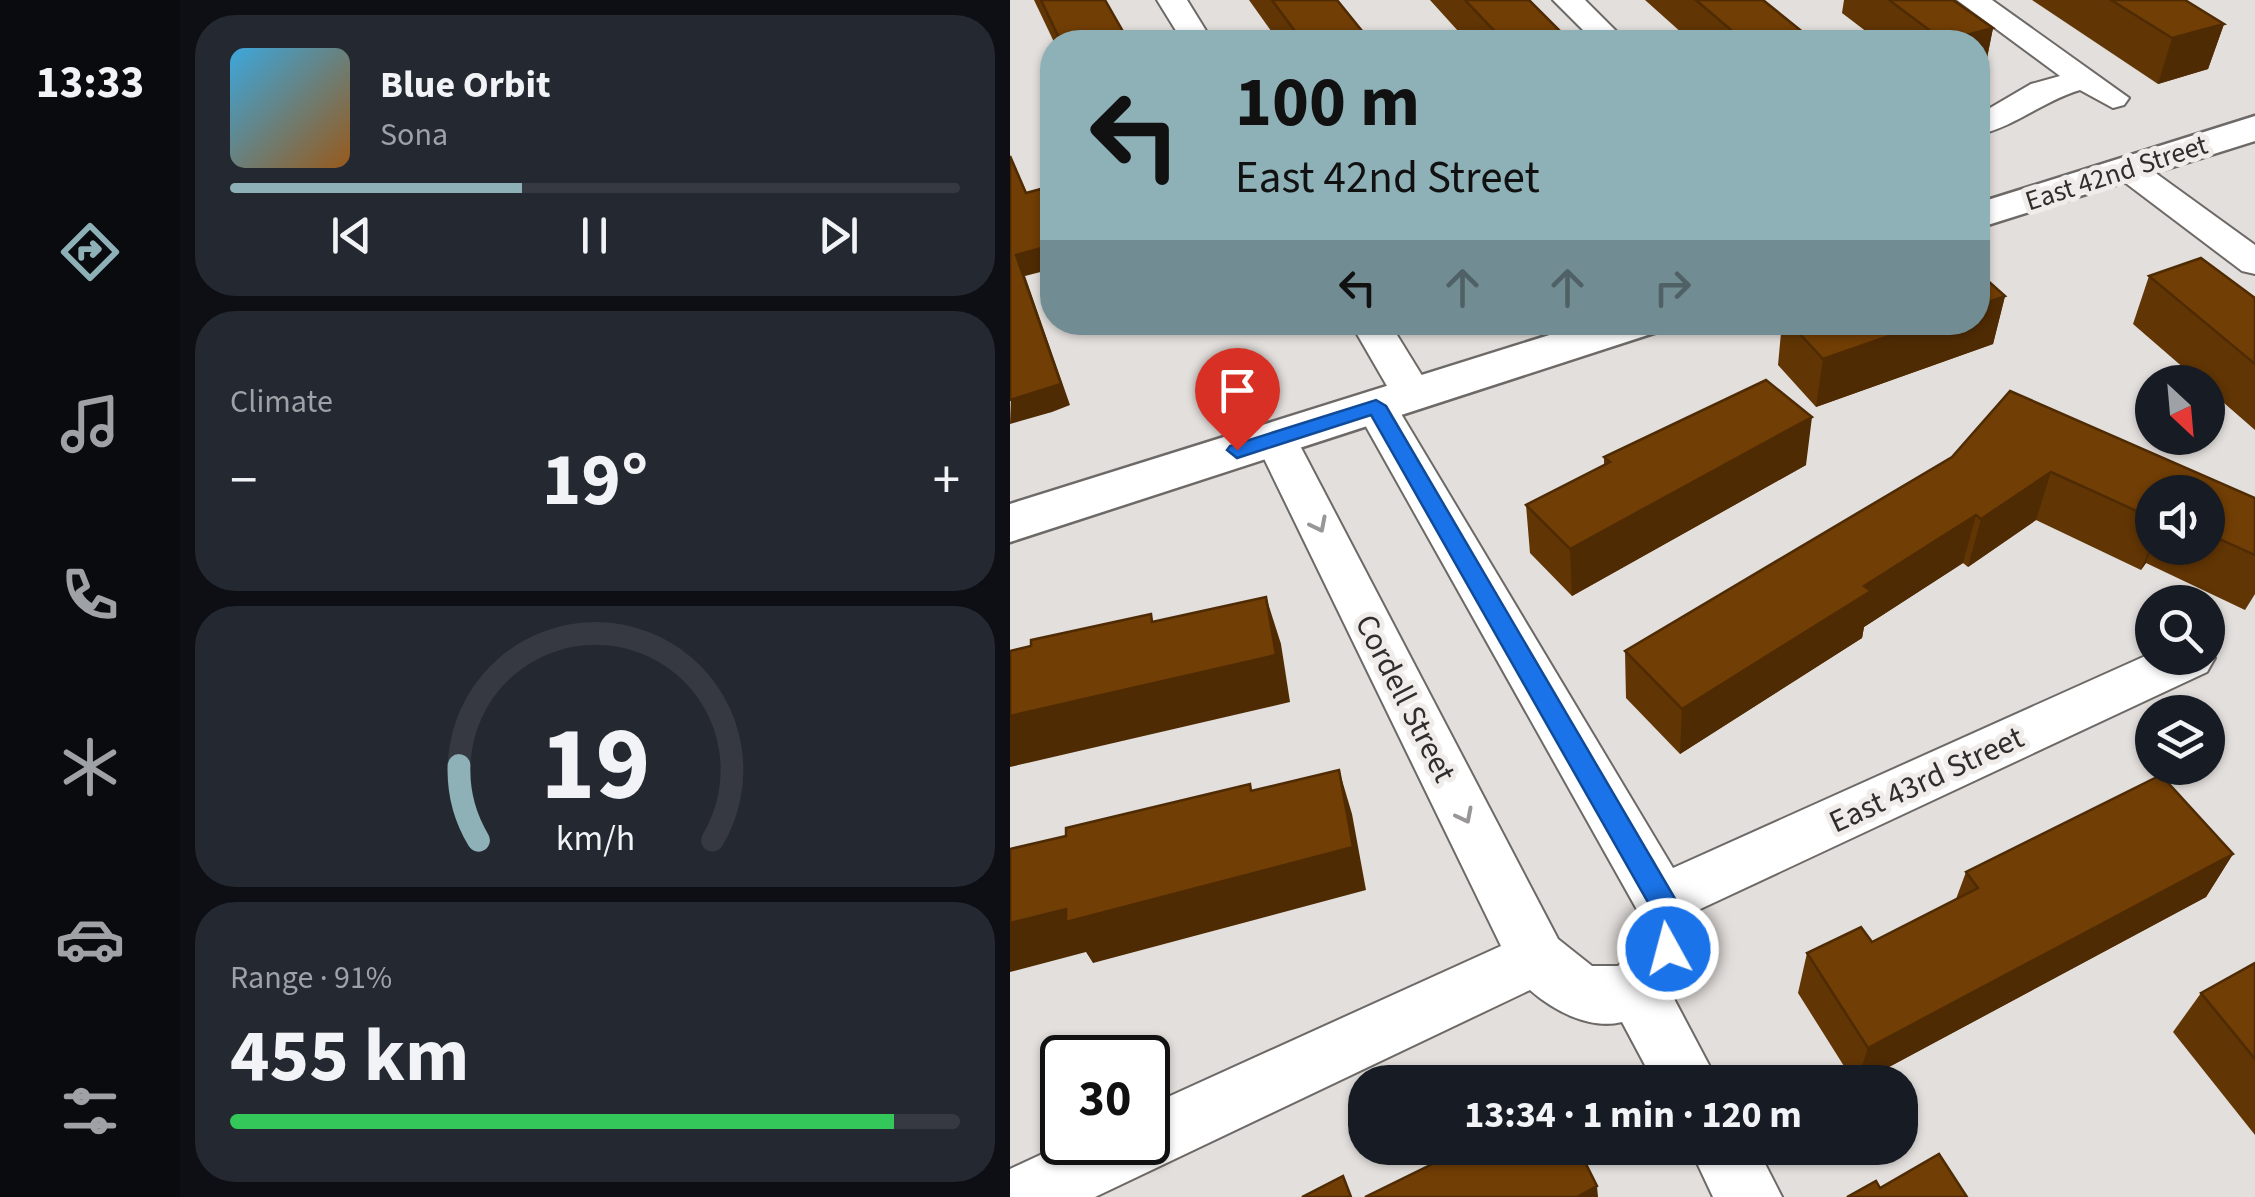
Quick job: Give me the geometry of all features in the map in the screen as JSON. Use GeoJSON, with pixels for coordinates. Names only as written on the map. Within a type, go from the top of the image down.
{"type":"FeatureCollection","features":[{"type":"Feature","properties":{"kind":"street"},"geometry":{"type":"LineString","coordinates":[[1172,0],[1191,30]]}},
{"type":"Feature","properties":{"kind":"street"},"geometry":{"type":"LineString","coordinates":[[1568,0],[1599,30]]}},
{"type":"Feature","properties":{"kind":"street"},"geometry":{"type":"LineString","coordinates":[[1972,0],[2113,98]]}},
{"type":"Feature","properties":{"kind":"street"},"geometry":{"type":"LineString","coordinates":[[1990,122],[2042,91],[2084,78]]}},
{"type":"Feature","properties":{"kind":"street","name":"East 42nd Street"},"geometry":{"type":"LineString","coordinates":[[1990,212],[2255,128]]}},
{"type":"Feature","properties":{"kind":"street"},"geometry":{"type":"LineString","coordinates":[[2127,168],[2255,263]]}},
{"type":"Feature","properties":{"kind":"street"},"geometry":{"type":"LineString","coordinates":[[1170,1129],[1537,958],[1558,979],[1597,996],[1636,988],[1656,974],[1672,937],[1668,911],[1395,401],[1374,335]]}},
{"type":"Feature","properties":{"kind":"street"},"geometry":{"type":"LineString","coordinates":[[1010,524],[1601,335]]}},
{"type":"Feature","properties":{"kind":"street","name":"Cordell Street"},"geometry":{"type":"LineString","coordinates":[[1275,438],[1537,958]]}},
{"type":"Feature","properties":{"kind":"street","name":"East 43rd Street"},"geometry":{"type":"LineString","coordinates":[[1662,900],[2153,675]]}},
{"type":"Feature","properties":{"kind":"street"},"geometry":{"type":"LineString","coordinates":[[1636,988],[1678,1065]]}},
{"type":"Feature","properties":{"kind":"street"},"geometry":{"type":"LineString","coordinates":[[1023,1197],[1091,1165]]}},
{"type":"Feature","properties":{"kind":"street"},"geometry":{"type":"LineString","coordinates":[[1731,1165],[1749,1197]]}},
{"type":"Feature","properties":{"kind":"building"},"geometry":{"type":"Polygon","coordinates":[[[1041,0],[1105,0],[1122,30],[1055,30],[1041,0]]]}},
{"type":"Feature","properties":{"kind":"building"},"geometry":{"type":"Polygon","coordinates":[[[1272,0],[1337,0],[1361,30],[1294,30],[1272,0]]]}},
{"type":"Feature","properties":{"kind":"building"},"geometry":{"type":"Polygon","coordinates":[[[1465,0],[1529,0],[1559,30],[1494,30],[1465,0]]]}},
{"type":"Feature","properties":{"kind":"building"},"geometry":{"type":"Polygon","coordinates":[[[1696,0],[1763,0],[1800,30],[1731,30],[1696,0]]]}},
{"type":"Feature","properties":{"kind":"building"},"geometry":{"type":"Polygon","coordinates":[[[1889,0],[1953,0],[1993,28],[1985,30],[1929,30],[1889,0]]]}},
{"type":"Feature","properties":{"kind":"building"},"geometry":{"type":"Polygon","coordinates":[[[2111,0],[2185,0],[2224,24],[2172,38],[2111,0]]]}},
{"type":"Feature","properties":{"kind":"building"},"geometry":{"type":"Polygon","coordinates":[[[1010,156],[1026,193],[1040,189],[1040,248],[1016,255],[1040,324],[1040,335],[1044,335],[1061,384],[1010,400],[1010,156]]]}},
{"type":"Feature","properties":{"kind":"building"},"geometry":{"type":"Polygon","coordinates":[[[2201,258],[2255,298],[2255,364],[2149,276],[2201,258]]]}},
{"type":"Feature","properties":{"kind":"building"},"geometry":{"type":"Polygon","coordinates":[[[1990,283],[2005,296],[1990,302],[1990,283]]]}},
{"type":"Feature","properties":{"kind":"building"},"geometry":{"type":"Polygon","coordinates":[[[1801,335],[1892,335],[1823,359],[1801,335]]]}},
{"type":"Feature","properties":{"kind":"building"},"geometry":{"type":"Polygon","coordinates":[[[1766,380],[1812,417],[1570,549],[1526,505],[1610,462],[1604,457],[1766,380]]]}},
{"type":"Feature","properties":{"kind":"building"},"geometry":{"type":"Polygon","coordinates":[[[2010,391],[2135,446],[2135,455],[2157,455],[2202,475],[2135,475],[2135,510],[2051,472],[1981,519],[1976,515],[1864,586],[1871,591],[1682,709],[1625,651],[1952,457],[2010,391]]]}},
{"type":"Feature","properties":{"kind":"building"},"geometry":{"type":"Polygon","coordinates":[[[2225,485],[2255,498],[2255,555],[2225,542],[2225,485]]]}},
{"type":"Feature","properties":{"kind":"building"},"geometry":{"type":"Polygon","coordinates":[[[1266,597],[1276,655],[1010,716],[1010,651],[1031,646],[1031,640],[1151,614],[1152,622],[1266,597]]]}},
{"type":"Feature","properties":{"kind":"building"},"geometry":{"type":"Polygon","coordinates":[[[1339,770],[1353,847],[1066,922],[1066,909],[1010,923],[1010,849],[1066,836],[1066,828],[1250,784],[1251,791],[1339,770]]]}},
{"type":"Feature","properties":{"kind":"building"},"geometry":{"type":"Polygon","coordinates":[[[2141,785],[2170,785],[2233,854],[1868,1048],[1807,953],[1861,927],[1872,942],[1978,888],[1966,872],[2141,785]]]}},
{"type":"Feature","properties":{"kind":"building"},"geometry":{"type":"Polygon","coordinates":[[[2255,963],[2255,1059],[2201,993],[2255,963]]]}},
{"type":"Feature","properties":{"kind":"building"},"geometry":{"type":"Polygon","coordinates":[[[1939,1154],[1967,1197],[1847,1197],[1876,1181],[1880,1188],[1939,1154]]]}},
{"type":"Feature","properties":{"kind":"building"},"geometry":{"type":"Polygon","coordinates":[[[1430,1165],[1586,1165],[1597,1186],[1577,1197],[1365,1197],[1430,1165]]]}},
{"type":"Feature","properties":{"kind":"building"},"geometry":{"type":"Polygon","coordinates":[[[1343,1176],[1351,1197],[1302,1197],[1343,1176]]]}},
{"type":"Feature","properties":{"kind":"route"},"geometry":{"type":"LineString","coordinates":[[1237,450],[1376,406],[1668,911],[1672,937],[1668,949]]}}]}
